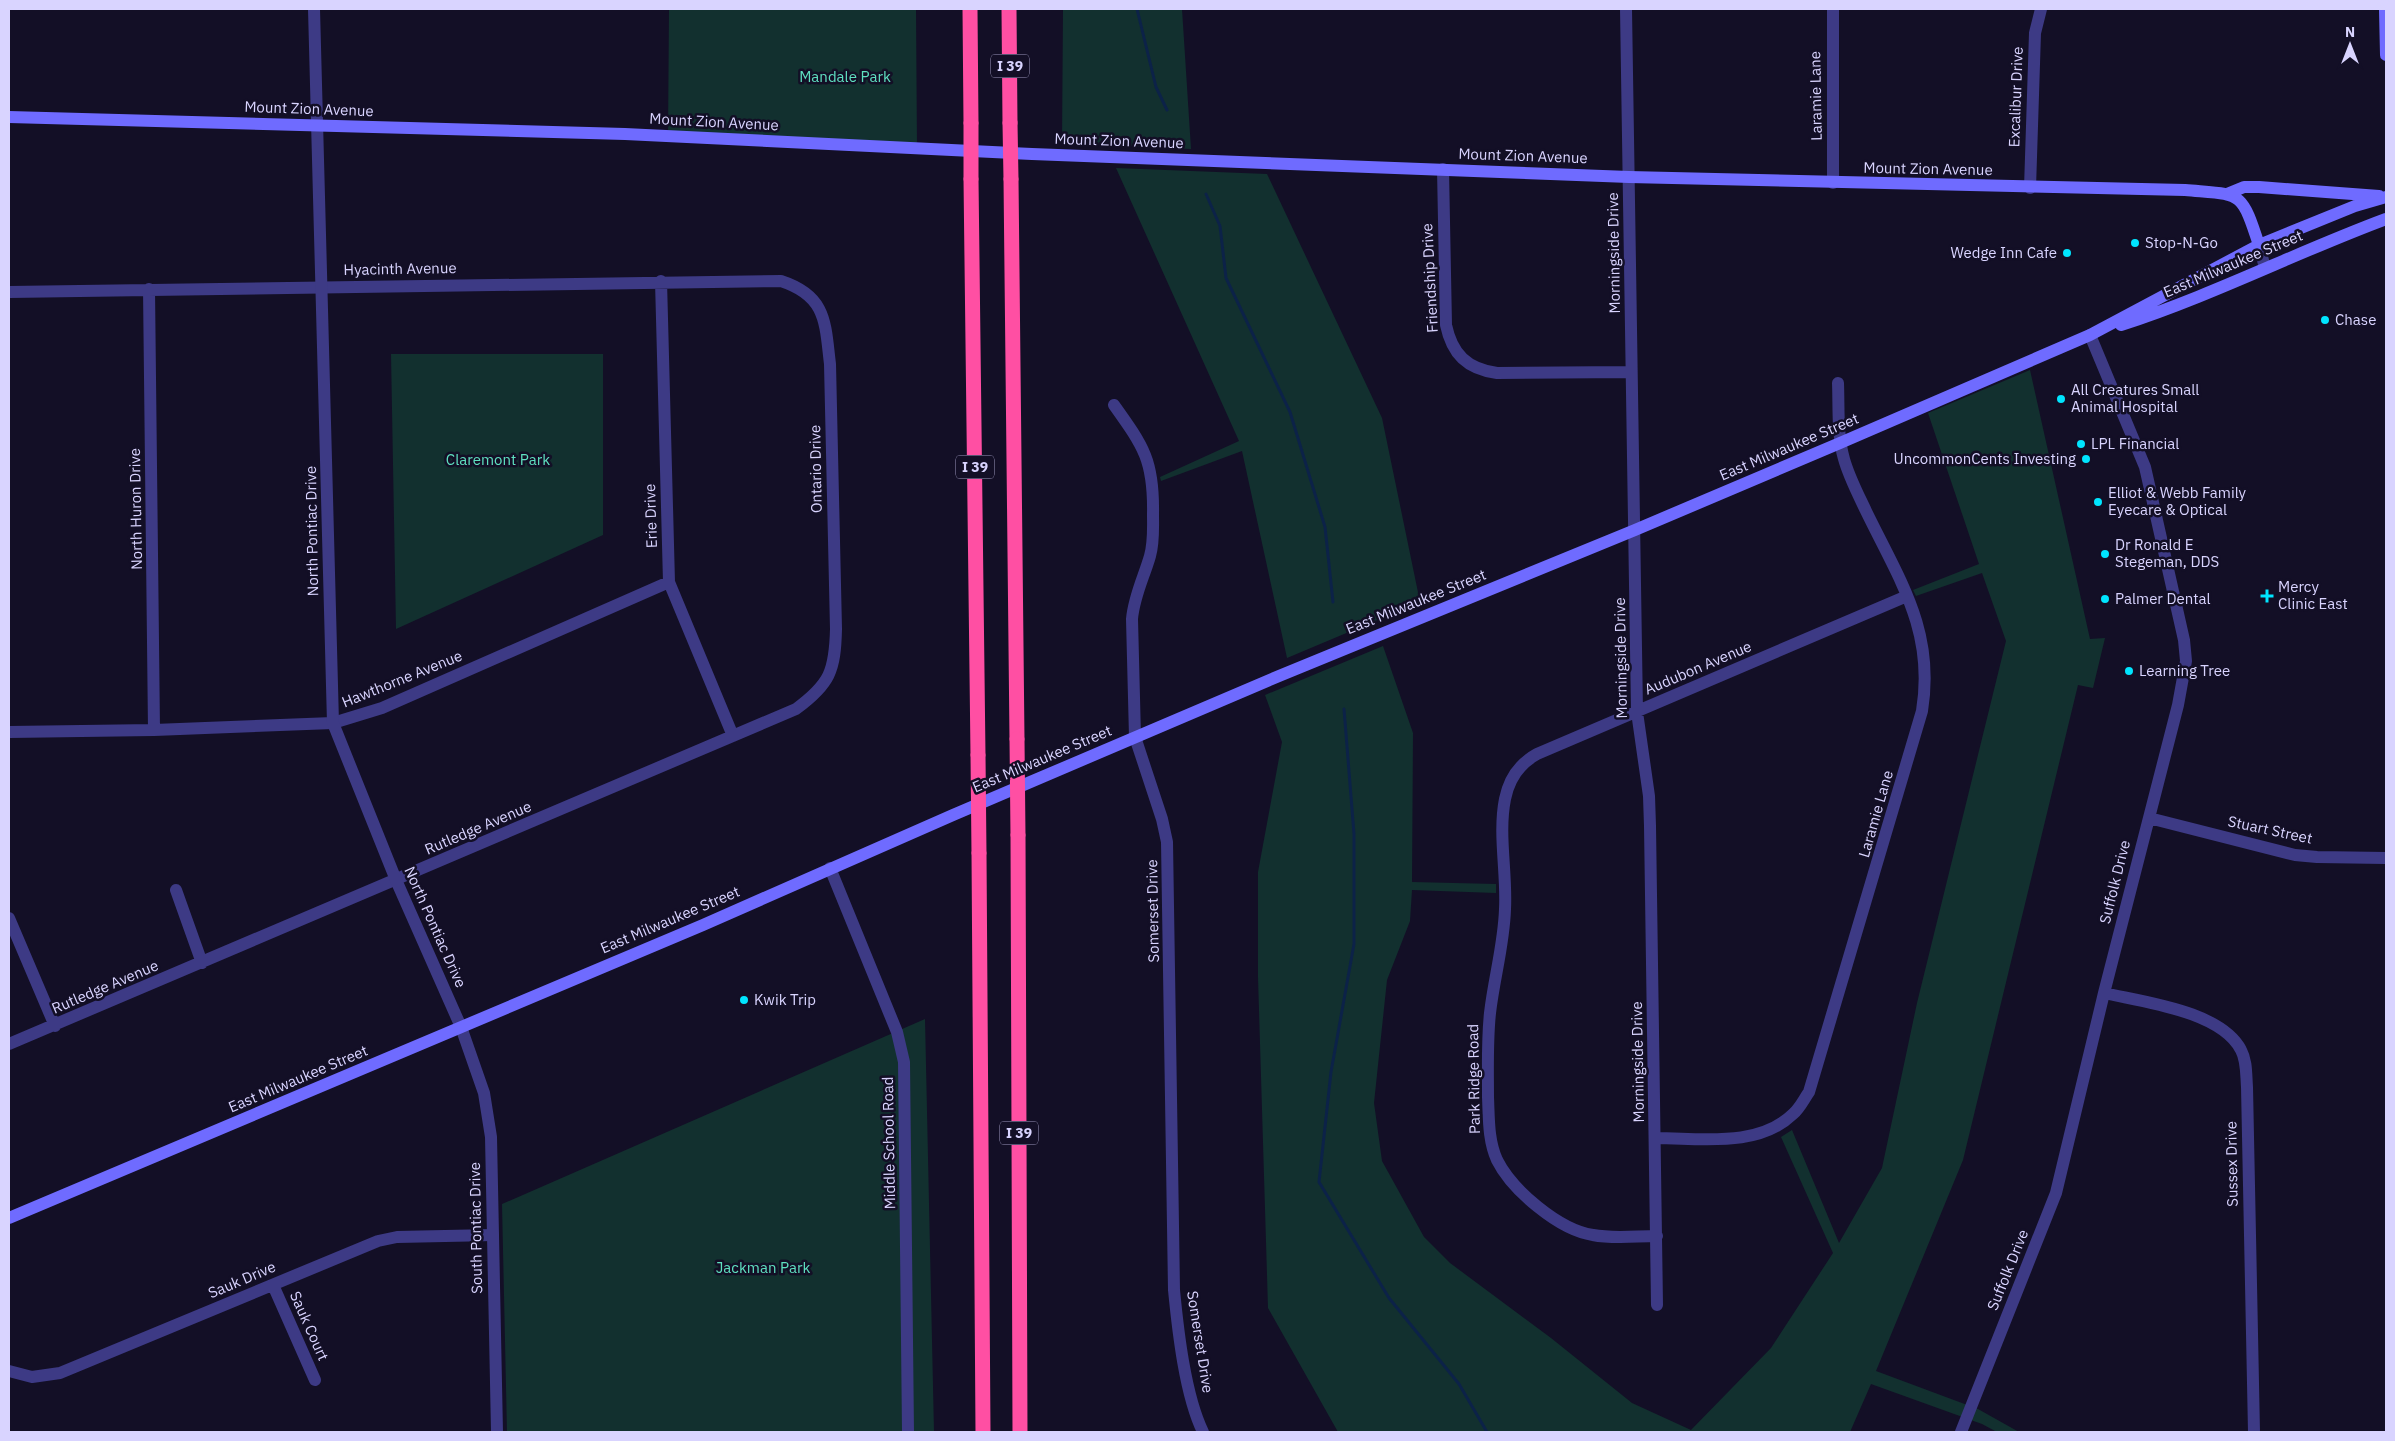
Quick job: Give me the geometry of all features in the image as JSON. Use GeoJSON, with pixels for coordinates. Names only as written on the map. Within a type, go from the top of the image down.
{"type":"FeatureCollection","features":[{"type":"Feature","properties":{"kind":"highway","name":"I 39"},"geometry":{"type":"LineString","coordinates":[[970,9],[983,1432]]}},
{"type":"Feature","properties":{"kind":"highway","name":"I 39"},"geometry":{"type":"LineString","coordinates":[[1009,9],[1018,835],[1020,1432]]}},
{"type":"Feature","properties":{"kind":"main road"},"geometry":{"type":"LineString","coordinates":[[2385,9],[2386,55]]}},
{"type":"Feature","properties":{"kind":"main road","name":"Mount Zion Avenue"},"geometry":{"type":"LineString","coordinates":[[9,117],[660,135],[1032,154],[1833,184],[2185,190],[2227,194],[2244,187],[2259,187],[2386,197]]}},
{"type":"Feature","properties":{"kind":"main road"},"geometry":{"type":"LineString","coordinates":[[2227,194],[2240,200],[2245,206],[2259,245]]}},
{"type":"Feature","properties":{"kind":"main road","name":"East Milwaukee Street"},"geometry":{"type":"LineString","coordinates":[[2090,336],[2259,245],[2355,206],[2386,197]]}},
{"type":"Feature","properties":{"kind":"main road","name":"East Milwaukee Street"},"geometry":{"type":"LineString","coordinates":[[9,1218],[703,925],[830,868],[1135,737],[1635,530],[2090,336],[2168,310],[2386,219]]}},
{"type":"Feature","properties":{"kind":"street","name":"North Pontiac Drive"},"geometry":{"type":"LineString","coordinates":[[314,9],[323,287],[333,723],[396,880],[461,1027]]}},
{"type":"Feature","properties":{"kind":"street","name":"Morningside Drive"},"geometry":{"type":"LineString","coordinates":[[1626,9],[1637,712],[1650,826],[1657,1306]]}},
{"type":"Feature","properties":{"kind":"street","name":"Laramie Lane"},"geometry":{"type":"LineString","coordinates":[[1833,9],[1833,184]]}},
{"type":"Feature","properties":{"kind":"street","name":"Excalibur Drive"},"geometry":{"type":"LineString","coordinates":[[2030,188],[2035,33],[2041,9]]}},
{"type":"Feature","properties":{"kind":"street","name":"Friendship Drive"},"geometry":{"type":"LineString","coordinates":[[1443,169],[1446,325],[1449,338],[1458,356],[1468,365],[1477,369],[1497,373],[1631,372]]}},
{"type":"Feature","properties":{"kind":"street"},"geometry":{"type":"LineString","coordinates":[[2259,245],[2265,268]]}},
{"type":"Feature","properties":{"kind":"street","name":"Hyacinth Avenue"},"geometry":{"type":"LineString","coordinates":[[9,292],[661,281],[780,281],[792,285]]}},
{"type":"Feature","properties":{"kind":"street","name":"Erie Drive"},"geometry":{"type":"LineString","coordinates":[[661,281],[669,582],[733,736]]}},
{"type":"Feature","properties":{"kind":"street","name":"Ontario Drive"},"geometry":{"type":"LineString","coordinates":[[792,285],[817,303],[825,321],[830,364],[836,629],[832,667]]}},
{"type":"Feature","properties":{"kind":"street","name":"North Huron Drive"},"geometry":{"type":"LineString","coordinates":[[150,289],[154,730]]}},
{"type":"Feature","properties":{"kind":"street","name":"Suffolk Drive"},"geometry":{"type":"LineString","coordinates":[[1961,1432],[2056,1193],[2104,993],[2178,705],[2186,652],[2145,467],[2090,336]]}},
{"type":"Feature","properties":{"kind":"street","name":"Laramie Lane"},"geometry":{"type":"LineString","coordinates":[[1656,1138],[1740,1138],[1761,1134],[1778,1126],[1794,1113],[1809,1092],[1922,711],[1926,685],[1924,650],[1916,619],[1907,596],[1853,482],[1840,443],[1838,383]]}},
{"type":"Feature","properties":{"kind":"street","name":"Somerset Drive"},"geometry":{"type":"LineString","coordinates":[[1114,405],[1140,443],[1148,462],[1154,485],[1152,548],[1134,600],[1132,619],[1135,737],[1162,819],[1167,842],[1174,1290],[1176,1314],[1188,1379],[1203,1432]]}},
{"type":"Feature","properties":{"kind":"street","name":"Hawthorne Avenue"},"geometry":{"type":"LineString","coordinates":[[9,732],[154,730],[333,723],[382,708],[669,582]]}},
{"type":"Feature","properties":{"kind":"street","name":"Audubon Avenue"},"geometry":{"type":"LineString","coordinates":[[1504,809],[1512,779],[1517,770],[1529,758],[1907,596]]}},
{"type":"Feature","properties":{"kind":"street","name":"Rutledge Avenue"},"geometry":{"type":"LineString","coordinates":[[9,1044],[796,709],[815,695],[828,678],[832,667]]}},
{"type":"Feature","properties":{"kind":"street","name":"Park Ridge Road"},"geometry":{"type":"LineString","coordinates":[[1504,809],[1505,909],[1501,948],[1490,1012],[1488,1046],[1490,1132],[1494,1152],[1505,1173],[1530,1200],[1572,1230],[1604,1236],[1657,1236]]}},
{"type":"Feature","properties":{"kind":"street","name":"Stuart Street"},"geometry":{"type":"LineString","coordinates":[[2148,818],[2294,854],[2317,857],[2386,858]]}},
{"type":"Feature","properties":{"kind":"street","name":"Middle School Road"},"geometry":{"type":"LineString","coordinates":[[830,868],[897,1032],[904,1062],[908,1432]]}},
{"type":"Feature","properties":{"kind":"street"},"geometry":{"type":"LineString","coordinates":[[176,890],[202,963]]}},
{"type":"Feature","properties":{"kind":"street"},"geometry":{"type":"LineString","coordinates":[[9,918],[55,1026]]}},
{"type":"Feature","properties":{"kind":"street","name":"Sussex Drive"},"geometry":{"type":"LineString","coordinates":[[2104,993],[2205,1018],[2224,1030],[2240,1048],[2244,1057],[2247,1087],[2254,1432]]}},
{"type":"Feature","properties":{"kind":"street","name":"South Pontiac Drive"},"geometry":{"type":"LineString","coordinates":[[461,1027],[484,1093],[490,1120],[497,1432]]}},
{"type":"Feature","properties":{"kind":"street","name":"Sauk Drive"},"geometry":{"type":"LineString","coordinates":[[9,1371],[32,1377],[60,1373],[378,1241],[397,1237],[493,1235]]}},
{"type":"Feature","properties":{"kind":"street","name":"Sauk Court"},"geometry":{"type":"LineString","coordinates":[[273,1285],[315,1380]]}},
{"type":"Feature","properties":{"kind":"green space","name":"Mandale Park"},"geometry":{"type":"Polygon","coordinates":[[[669,9],[916,9],[917,148],[668,136],[669,9]]]}},
{"type":"Feature","properties":{"kind":"green space"},"geometry":{"type":"Polygon","coordinates":[[[1063,9],[1182,9],[1191,149],[1062,143],[1063,9]]]}},
{"type":"Feature","properties":{"kind":"green space"},"geometry":{"type":"Polygon","coordinates":[[[1116,168],[1267,174],[1382,418],[1420,602],[1287,658],[1242,451],[1161,481],[1160,477],[1239,441],[1116,168]]]}},
{"type":"Feature","properties":{"kind":"green space","name":"Claremont Park"},"geometry":{"type":"Polygon","coordinates":[[[391,354],[603,354],[603,535],[396,629],[391,354]]]}},
{"type":"Feature","properties":{"kind":"green space"},"geometry":{"type":"Polygon","coordinates":[[[2030,370],[2090,639],[2105,638],[2093,688],[2078,685],[1963,1160],[1876,1371],[1978,1409],[2019,1432],[1997,1432],[1982,1424],[1871,1384],[1850,1432],[1338,1432],[1268,1308],[1258,977],[1258,872],[1282,742],[1265,695],[1383,646],[1413,733],[1412,882],[1496,884],[1496,893],[1412,890],[1410,921],[1387,980],[1374,1103],[1382,1161],[1424,1237],[1450,1263],[1551,1338],[1632,1403],[1691,1430],[1771,1348],[1833,1253],[1781,1137],[1792,1130],[1839,1243],[1882,1168],[1917,1003],[2006,641],[1982,573],[1916,596],[1913,590],[1979,564],[1928,413],[2030,370]]]}},
{"type":"Feature","properties":{"kind":"green space","name":"Jackman Park"},"geometry":{"type":"Polygon","coordinates":[[[925,1019],[934,1432],[507,1432],[502,1204],[925,1019]]]}},
{"type":"Feature","properties":{"kind":"waterway"},"geometry":{"type":"LineString","coordinates":[[1137,9],[1156,87],[1167,110]]}},
{"type":"Feature","properties":{"kind":"waterway"},"geometry":{"type":"LineString","coordinates":[[1206,194],[1220,226],[1226,278],[1290,412],[1325,527],[1333,602]]}},
{"type":"Feature","properties":{"kind":"waterway"},"geometry":{"type":"LineString","coordinates":[[1344,709],[1354,834],[1354,944],[1331,1072],[1319,1182],[1389,1298],[1459,1384],[1487,1432]]}},
{"type":"Feature","properties":{"kind":"place","name":"Stop-N-Go"},"geometry":{"type":"Point","coordinates":[2135,243]}},
{"type":"Feature","properties":{"kind":"place","name":"Wedge Inn Cafe"},"geometry":{"type":"Point","coordinates":[2067,253]}},
{"type":"Feature","properties":{"kind":"place","name":"Chase"},"geometry":{"type":"Point","coordinates":[2325,320]}},
{"type":"Feature","properties":{"kind":"place","name":"All Creatures Small Animal Hospital"},"geometry":{"type":"Point","coordinates":[2061,399]}},
{"type":"Feature","properties":{"kind":"place","name":"LPL Financial"},"geometry":{"type":"Point","coordinates":[2081,444]}},
{"type":"Feature","properties":{"kind":"place","name":"UncommonCents Investing"},"geometry":{"type":"Point","coordinates":[2086,459]}},
{"type":"Feature","properties":{"kind":"place","name":"Elliot & Webb Family Eyecare & Optical"},"geometry":{"type":"Point","coordinates":[2098,502]}},
{"type":"Feature","properties":{"kind":"place","name":"Dr Ronald E Stegeman, DDS"},"geometry":{"type":"Point","coordinates":[2105,554]}},
{"type":"Feature","properties":{"kind":"place","name":"Mercy Clinic East"},"geometry":{"type":"Point","coordinates":[2267,596]}},
{"type":"Feature","properties":{"kind":"place","name":"Palmer Dental"},"geometry":{"type":"Point","coordinates":[2105,599]}},
{"type":"Feature","properties":{"kind":"place","name":"Learning Tree"},"geometry":{"type":"Point","coordinates":[2129,671]}},
{"type":"Feature","properties":{"kind":"place","name":"Kwik Trip"},"geometry":{"type":"Point","coordinates":[744,1000]}}]}
